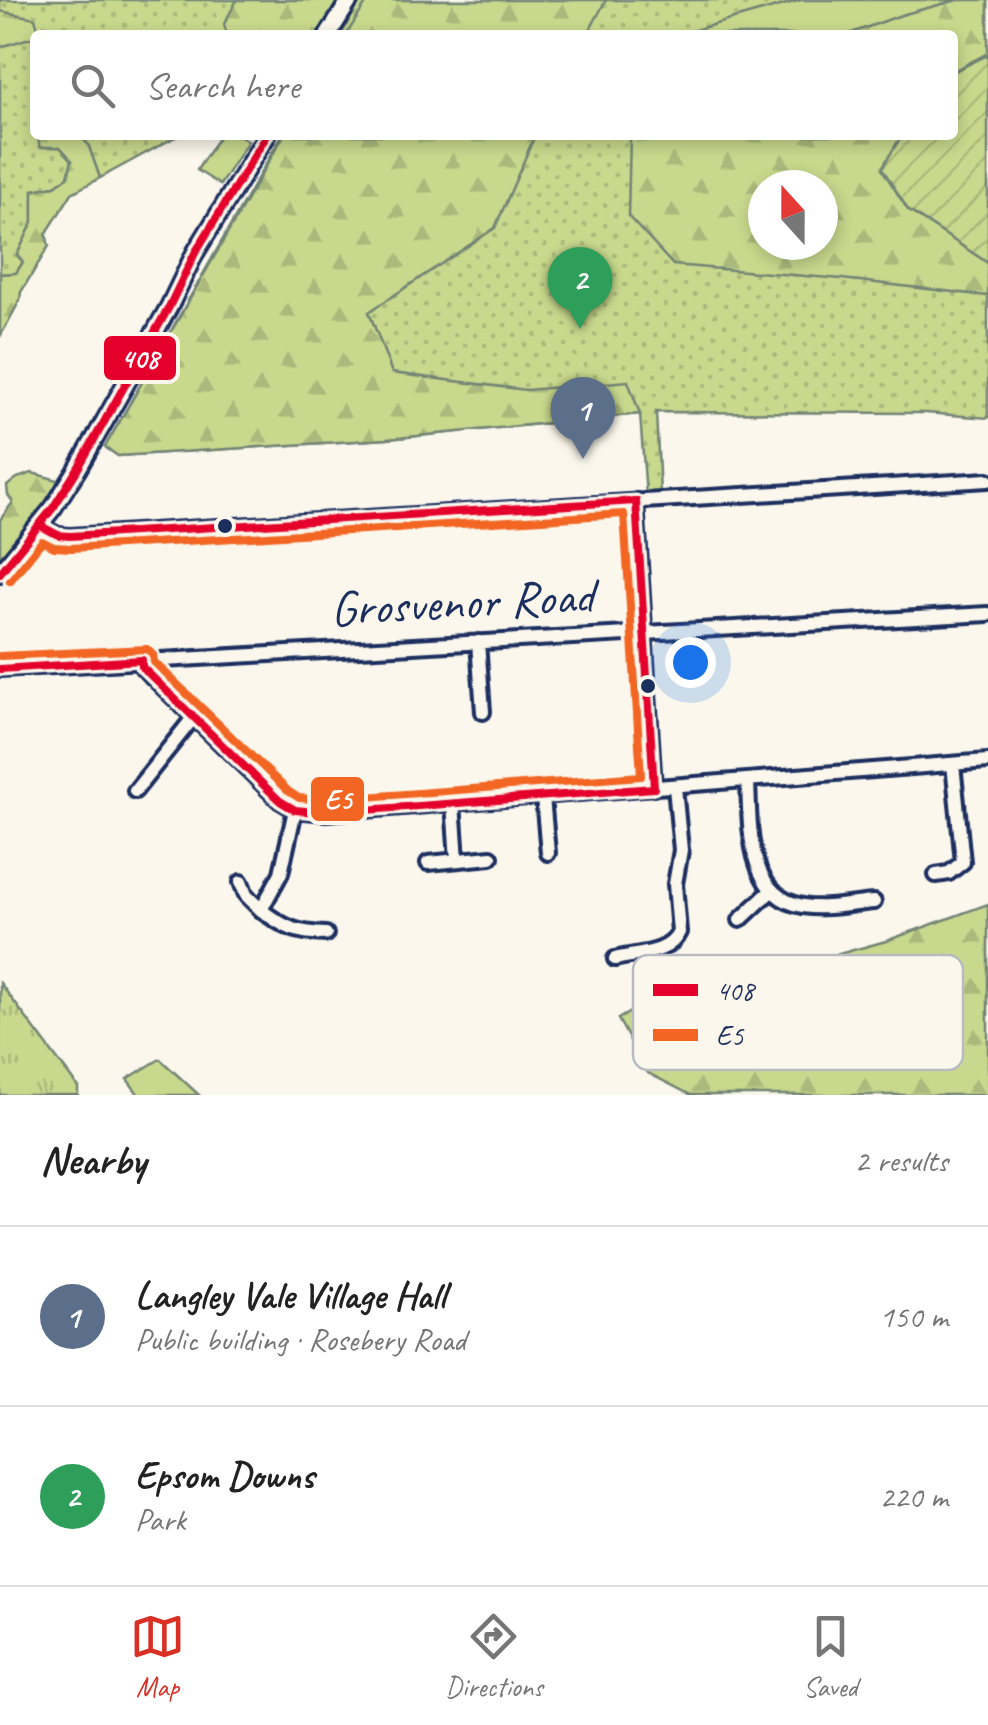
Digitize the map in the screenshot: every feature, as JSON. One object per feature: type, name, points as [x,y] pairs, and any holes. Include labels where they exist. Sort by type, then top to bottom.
[{"type":"street","points":[[331,30],[350,0]]},
{"type":"street","points":[[0,573],[40,525],[94,443],[170,307],[195,253],[264,140]]},
{"type":"street","points":[[40,525],[58,535],[70,536],[988,480]]},
{"type":"street","points":[[636,501],[654,788]]},
{"type":"street","name":"Grosvenor Road","points":[[0,668],[988,614]]},
{"type":"street","points":[[478,642],[483,712]]},
{"type":"street","points":[[142,660],[142,667],[267,790],[294,810],[326,813],[988,761]]},
{"type":"street","points":[[135,791],[194,718]]},
{"type":"street","points":[[936,875],[949,873],[963,862],[952,764]]},
{"type":"street","points":[[748,781],[756,863],[772,890],[802,906],[874,902]]},
{"type":"street","points":[[615,959],[667,947],[679,932],[676,884],[680,850],[675,787]]},
{"type":"street","points":[[543,797],[548,853]]},
{"type":"street","points":[[453,803],[457,860]]},
{"type":"street","points":[[261,910],[280,873],[294,810]]},
{"type":"street","points":[[428,863],[491,858]]},
{"type":"street","points":[[241,882],[246,895],[274,920],[300,933],[326,934]]},
{"type":"street","points":[[740,920],[772,890]]},
{"type":"green space","points":[[0,0],[296,0],[301,30],[30,30],[30,140],[39,140],[41,147],[60,147],[72,159],[68,177],[55,186],[33,190],[33,222],[17,255],[23,262],[16,273],[0,274]]},
{"type":"green space","points":[[237,0],[338,0],[320,30],[226,30],[224,24]]},
{"type":"green space","points":[[361,0],[988,0],[988,418],[926,413],[656,412],[660,493],[646,496],[640,414],[387,439],[118,456],[105,447],[279,140],[958,140],[958,30],[344,30]]},
{"type":"green space","points":[[368,0],[606,0],[590,30],[349,30]]},
{"type":"green space","points":[[801,0],[957,0],[860,30],[695,30]]},
{"type":"green space","points":[[957,0],[988,0],[988,53],[958,68],[958,30],[860,30]]},
{"type":"green space","points":[[0,11],[35,18],[39,30],[30,30],[30,38],[0,47]]},
{"type":"green space","points":[[988,55],[988,263],[908,210],[882,168],[899,140],[958,140],[958,70]]},
{"type":"green space","points":[[38,140],[84,140],[100,178],[72,193],[46,234],[49,246],[0,337],[0,274],[16,273],[23,262],[17,255],[33,222],[33,190],[55,186],[68,177],[72,160],[60,147],[40,147]]},
{"type":"green space","points":[[84,140],[170,140],[100,178]]},
{"type":"green space","points":[[217,140],[248,141],[220,185],[197,170]]},
{"type":"green space","points":[[281,140],[533,140],[495,228],[369,312],[392,373],[526,390],[628,381],[640,414],[387,439],[118,456],[105,447]]},
{"type":"green space","points":[[630,140],[899,140],[882,169],[908,210],[988,263],[988,296],[842,279],[673,265],[628,216]]},
{"type":"green space","points":[[32,473],[58,480],[40,513],[0,562],[0,520],[13,502],[7,486]]},
{"type":"green space","points":[[988,904],[988,1095],[691,1095],[646,1070],[963,1070],[963,955],[835,955]]},
{"type":"green space","points":[[0,983],[78,1087],[78,1095],[0,1095]]},
{"type":"green space","points":[[633,1011],[633,1046],[618,1019]]},
{"type":"green space","points":[[160,1059],[199,1095],[139,1095],[127,1079]]},
{"type":"transit line","name":"408","points":[[0,573],[53,508],[77,470],[195,253],[264,140]]},
{"type":"transit line","name":"408","points":[[0,669],[142,660],[142,667],[280,801],[295,810],[326,813],[654,788],[636,501],[70,536],[58,535],[39,525]]},
{"type":"transit line","name":"E5","points":[[0,656],[147,649],[154,662],[299,798],[326,800],[641,776],[624,514],[71,548],[54,547],[42,541],[10,581]]},
{"type":"place","name":"Epsom Downs","points":[[580,329]]},
{"type":"place","name":"Langley Vale Village Hall","points":[[583,459]]}]
